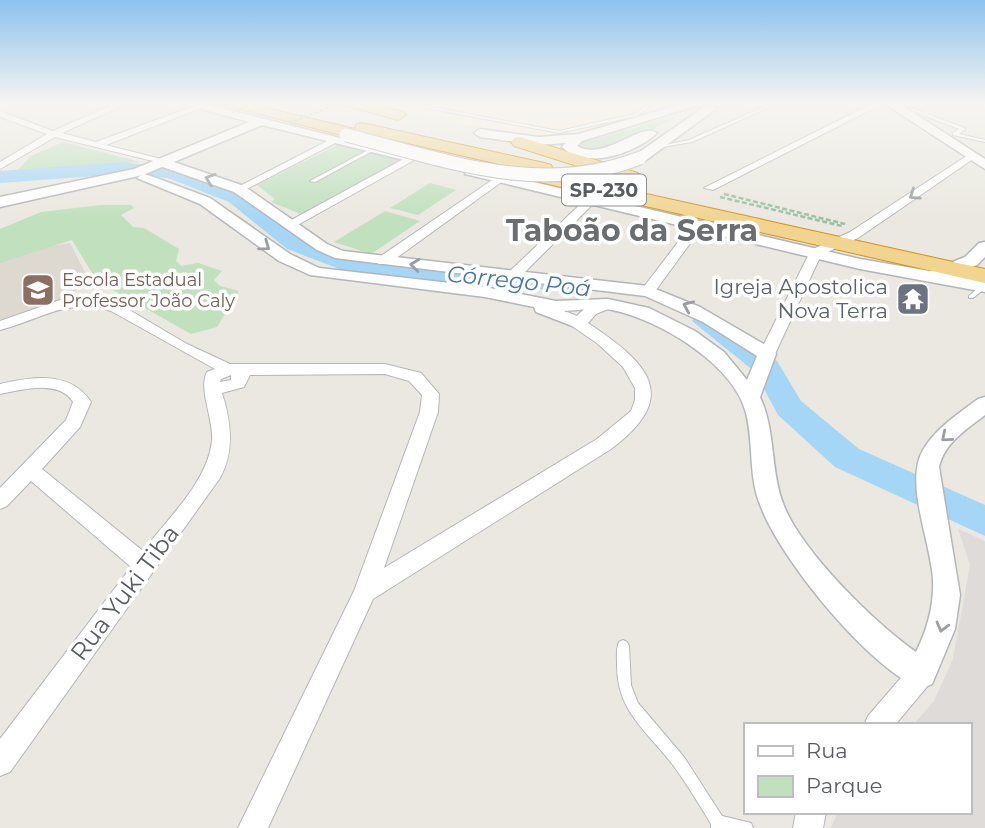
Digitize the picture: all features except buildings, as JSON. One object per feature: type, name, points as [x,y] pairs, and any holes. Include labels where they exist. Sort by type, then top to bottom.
[{"type":"highway","name":"SP-230","points":[[381,143],[838,238],[972,274]]},
{"type":"highway","name":"SP-230","points":[[386,143],[591,193]]},
{"type":"highway","points":[[524,143],[638,168],[838,238],[909,272]]},
{"type":"highway","points":[[591,193],[652,209],[838,238]]},
{"type":"main road","points":[[0,202],[149,170],[217,143]]},
{"type":"main road","points":[[355,143],[502,178],[591,193],[699,223],[838,238]]},
{"type":"main road","points":[[363,143],[489,169],[532,175],[638,168],[663,143]]},
{"type":"main road","points":[[574,143],[569,147],[590,155],[604,154],[628,143]]},
{"type":"main road","points":[[952,143],[985,165]]},
{"type":"main road","points":[[625,144],[611,161],[612,166],[638,168]]},
{"type":"main road","points":[[909,272],[972,274]]},
{"type":"street","points":[[0,166],[41,143]]},
{"type":"street","points":[[38,145],[56,143]]},
{"type":"street","points":[[88,143],[149,170],[169,185],[206,202],[272,252],[290,263],[316,272],[514,296],[556,306],[608,304],[643,312],[689,335],[717,356],[752,393],[757,413],[762,466],[772,506],[788,537],[831,592],[890,651],[921,674]]},
{"type":"street","points":[[97,145],[103,143]]},
{"type":"street","points":[[239,189],[332,143]]},
{"type":"street","points":[[706,192],[802,143]]},
{"type":"street","points":[[752,393],[765,358],[838,238],[971,157]]},
{"type":"street","points":[[290,223],[413,158]]},
{"type":"street","points":[[149,170],[239,189],[322,247],[340,255],[648,291],[693,308],[765,358]]},
{"type":"street","points":[[383,261],[502,178]]},
{"type":"street","points":[[514,275],[591,193]]},
{"type":"street","points":[[648,291],[699,223]]},
{"type":"street","points":[[514,296],[580,324]]},
{"type":"street","points":[[0,326],[66,302],[99,302],[116,308],[234,376]]},
{"type":"street","points":[[580,324],[582,317],[591,310],[608,304]]},
{"type":"street","points":[[365,592],[604,444],[636,416],[644,401],[644,386],[636,372],[556,306]]},
{"type":"street","name":"Rua Yuki Tiba","points":[[0,762],[144,564],[189,510],[214,473],[222,449],[221,413],[211,384],[182,347]]},
{"type":"street","points":[[211,384],[213,376],[312,368],[385,369],[415,377],[431,394],[429,412],[365,592],[253,828]]},
{"type":"street","name":"Rua Yuki Tiba","points":[[221,413],[234,376]]},
{"type":"street","points":[[0,389],[46,383],[72,390],[82,402],[74,423],[0,501]]},
{"type":"street","points":[[879,723],[921,674],[942,632],[948,575],[927,481],[929,460],[937,445],[985,404]]},
{"type":"street","points":[[31,470],[144,564]]},
{"type":"lane","points":[[657,147],[681,143]]},
{"type":"lane","points":[[313,181],[374,149]]},
{"type":"lane","points":[[623,646],[621,675],[626,696],[642,721],[672,751],[718,825],[746,828]]},
{"type":"path","points":[[706,192],[838,238]]},
{"type":"path","points":[[728,195],[838,238]]},
{"type":"shaded area","name":"Escola Estadual Professor João Caly","points":[[70,243],[90,282],[62,299],[0,324],[0,255]]},
{"type":"shaded area","points":[[958,529],[985,541],[985,828],[831,828],[837,814],[971,814],[971,723],[915,723],[934,701],[953,659],[970,565]]},
{"type":"green space","points":[[65,143],[140,162],[17,171],[31,156]]},
{"type":"green space","points":[[341,143],[403,160],[301,214],[271,202],[275,199],[257,185]]},
{"type":"green space","points":[[582,143],[626,143],[598,150],[574,145]]},
{"type":"green space","points":[[430,183],[456,190],[418,215],[390,208]]},
{"type":"green space","points":[[101,205],[131,205],[134,208],[121,215],[133,227],[144,228],[179,249],[176,261],[181,266],[198,263],[222,271],[214,280],[220,286],[239,291],[217,327],[191,334],[97,281],[72,240],[0,263],[0,229],[41,212]]},
{"type":"green space","points":[[385,211],[420,221],[371,254],[334,242]]},
{"type":"waterway","name":"Córrego Poá","points":[[0,177],[123,168],[171,173],[236,198],[295,244],[350,265],[397,272],[569,284]]},
{"type":"waterway","name":"Córrego Poá","points":[[705,321],[719,328],[767,367],[789,408],[847,458],[985,521]]},
{"type":"place","name":"Escola Estadual Professor João Caly","points":[[38,290]]},
{"type":"place","name":"Igreja Apostolica Nova Terra","points":[[913,299]]},
{"type":"district","name":"Taboão da Serra","points":[[632,231]]}]
